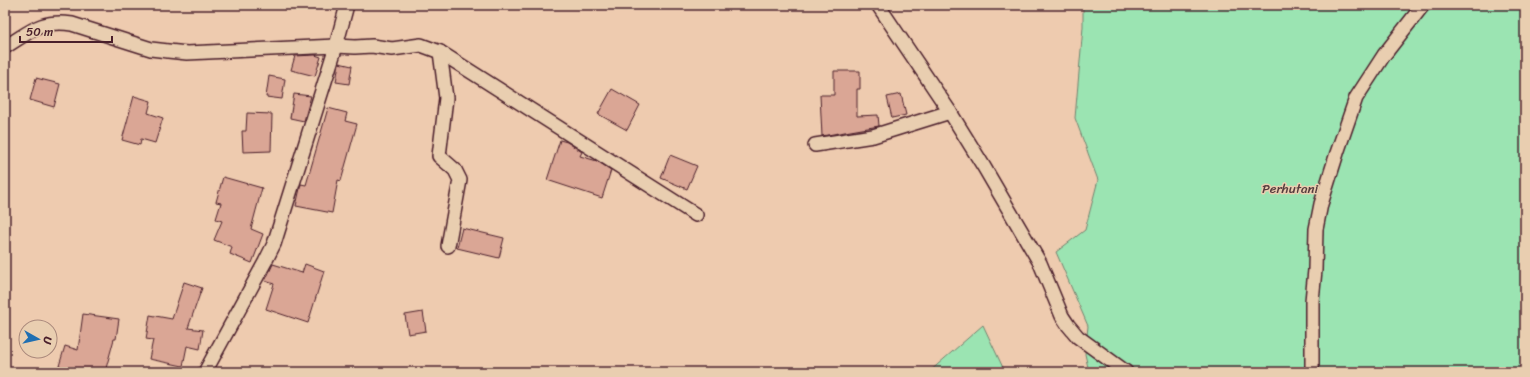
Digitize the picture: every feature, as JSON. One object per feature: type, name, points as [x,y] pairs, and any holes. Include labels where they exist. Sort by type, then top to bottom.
[{"type":"street","points":[[205,372],[266,262],[274,244],[336,46],[347,5]]},
{"type":"street","points":[[878,5],[950,112],[984,167],[1040,263],[1062,316],[1068,325],[1078,337],[1126,372]]},
{"type":"street","points":[[1312,372],[1312,301],[1315,270],[1316,229],[1321,204],[1356,98],[1384,55],[1423,5]]},
{"type":"street","points":[[5,47],[39,26],[48,23],[61,22],[72,24],[151,49],[187,53],[336,46],[372,46],[392,49],[421,45],[440,52],[696,215]]},
{"type":"street","points":[[440,52],[446,98],[439,156],[455,170],[460,180],[448,246]]},
{"type":"street","points":[[815,145],[873,136],[950,112]]},
{"type":"green space","name":"Perhutani","points":[[1083,5],[1525,5],[1525,372],[1089,372],[1085,354],[1088,326],[1056,252],[1085,230],[1098,180],[1075,118],[1083,27]]},
{"type":"green space","points":[[983,325],[1005,372],[929,372]]},
{"type":"building","points":[[315,55],[321,57],[315,76],[291,70],[295,56]]},
{"type":"building","points":[[339,63],[352,66],[349,84],[336,82]]},
{"type":"building","points":[[834,71],[860,71],[860,89],[857,89],[857,116],[878,115],[879,126],[822,136],[820,95],[834,95]]},
{"type":"building","points":[[269,76],[285,79],[282,99],[266,97]]},
{"type":"building","points":[[36,78],[60,84],[54,107],[30,100]]},
{"type":"building","points":[[612,89],[640,105],[627,130],[598,114]]},
{"type":"building","points":[[294,94],[311,96],[304,121],[290,118]]},
{"type":"building","points":[[901,94],[906,115],[892,118],[887,97]]},
{"type":"building","points":[[134,96],[151,101],[148,113],[163,118],[155,143],[141,139],[140,145],[122,140]]},
{"type":"building","points":[[328,108],[347,113],[345,121],[357,124],[341,181],[338,180],[332,213],[296,206],[301,184],[306,185]]},
{"type":"building","points":[[247,113],[272,114],[271,151],[243,152],[242,131],[246,131]]},
{"type":"building","points":[[560,140],[567,142],[582,152],[580,156],[597,161],[611,170],[602,198],[547,180]]},
{"type":"building","points":[[670,155],[697,166],[687,189],[661,178]]},
{"type":"building","points":[[223,177],[262,188],[251,229],[263,234],[252,263],[230,254],[232,247],[214,240],[222,221],[216,219],[221,203],[216,202]]},
{"type":"building","points":[[462,228],[504,238],[499,258],[457,248]]},
{"type":"building","points":[[273,264],[302,273],[305,264],[324,271],[308,323],[266,309],[274,284],[265,281]]},
{"type":"building","points":[[184,282],[202,288],[188,328],[203,330],[200,349],[187,346],[183,366],[149,359],[153,340],[146,339],[150,315],[172,319]]},
{"type":"building","points":[[423,312],[426,331],[408,334],[405,315]]},
{"type":"building","points":[[83,314],[119,319],[116,339],[114,339],[105,372],[81,372],[59,366],[65,346],[78,350]]}]
